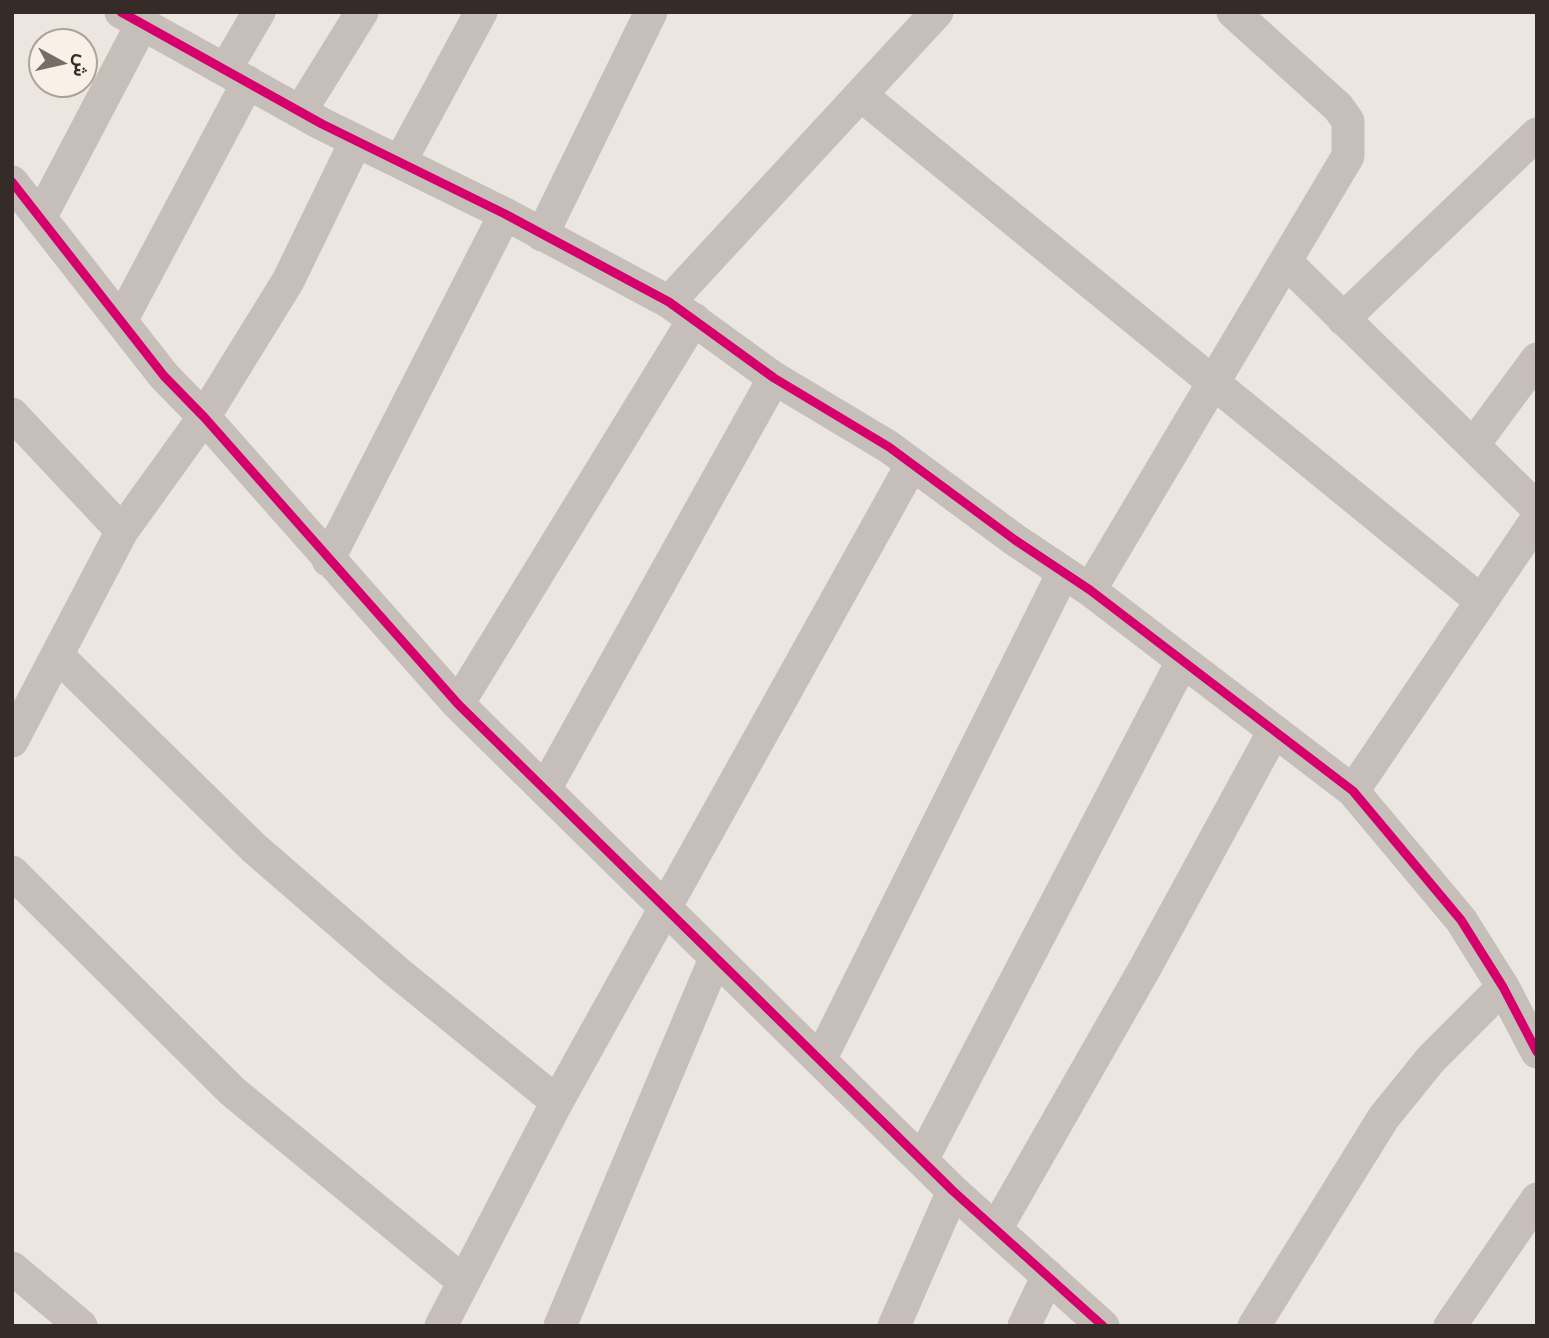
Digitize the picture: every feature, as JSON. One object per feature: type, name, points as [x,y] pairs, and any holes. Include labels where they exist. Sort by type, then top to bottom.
[{"type":"street","points":[[121,321],[237,76],[259,12]]},
{"type":"street","points":[[300,112],[362,12]]},
{"type":"street","points":[[400,162],[481,12]]},
{"type":"street","points":[[542,235],[651,12]]},
{"type":"street","points":[[458,704],[681,311],[862,96],[937,12]]},
{"type":"street","points":[[821,1058],[1077,582],[1215,383],[1348,156],[1348,121],[1338,107],[1233,12]]},
{"type":"street","points":[[40,218],[132,18],[300,112],[505,214],[681,311],[775,379],[889,447],[1077,582],[1353,791],[1461,920],[1503,987],[1537,1052]]},
{"type":"street","points":[[862,96],[1481,601]]},
{"type":"street","points":[[1343,319],[1537,134]]},
{"type":"street","points":[[12,741],[122,531],[204,416],[288,281],[356,141]]},
{"type":"street","points":[[12,183],[164,376],[204,416],[328,560],[458,704],[715,959],[821,1058],[953,1191],[1103,1326]]},
{"type":"street","points":[[328,560],[505,214]]},
{"type":"street","points":[[1286,263],[1537,508]]},
{"type":"street","points":[[1474,444],[1537,359]]},
{"type":"street","points":[[545,789],[775,379]]},
{"type":"street","points":[[12,414],[122,531]]},
{"type":"street","points":[[441,1326],[557,1102],[912,464]]},
{"type":"street","points":[[1353,791],[1537,519]]},
{"type":"street","points":[[57,655],[254,848],[397,972],[557,1102]]},
{"type":"street","points":[[922,1160],[1182,662]]},
{"type":"street","points":[[996,1229],[1145,968],[1274,732]]},
{"type":"street","points":[[12,872],[232,1091],[464,1282]]},
{"type":"street","points":[[560,1326],[715,959]]},
{"type":"street","points":[[1254,1326],[1384,1117],[1432,1059],[1503,987]]},
{"type":"street","points":[[894,1326],[953,1191]]},
{"type":"street","points":[[1450,1326],[1537,1199]]},
{"type":"street","points":[[12,1268],[80,1326]]},
{"type":"street","points":[[1024,1326],[1048,1276]]},
{"type":"cycle path","points":[[121,12],[322,124],[505,214],[669,302],[774,378],[889,447],[1015,540],[1090,590],[1353,791],[1461,920],[1503,987],[1537,1052]]},
{"type":"cycle path","points":[[12,182],[164,376],[204,417],[458,704],[953,1191],[1103,1326]]}]
